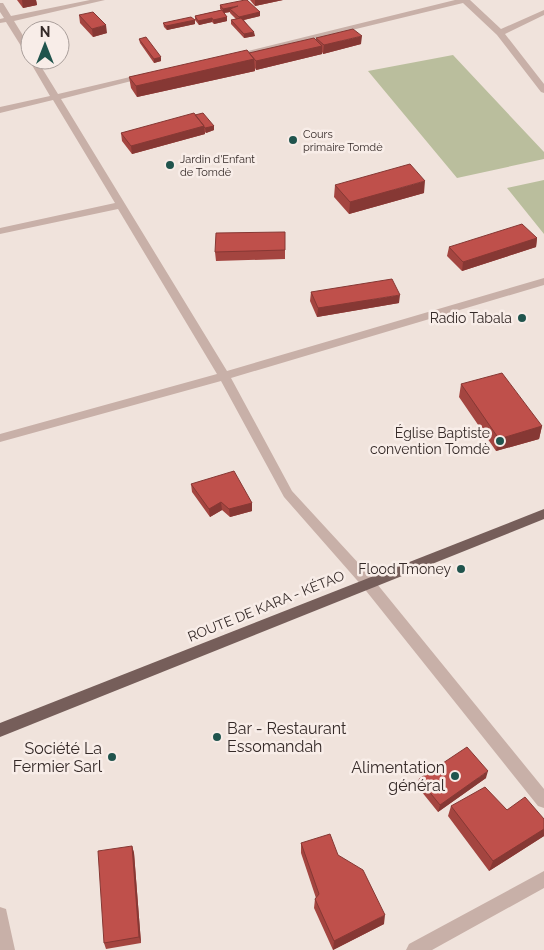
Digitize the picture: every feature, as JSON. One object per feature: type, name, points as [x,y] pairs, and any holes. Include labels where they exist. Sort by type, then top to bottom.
[{"type":"main road","name":"ROUTE DE KARA - KÉTAO","points":[[0,730],[544,514]]},
{"type":"street","points":[[4,20],[101,0]]},
{"type":"street","points":[[227,57],[465,0],[500,33],[544,90]]},
{"type":"street","points":[[0,5],[4,20],[20,41]]},
{"type":"street","points":[[500,33],[544,12]]},
{"type":"street","points":[[39,70],[224,376],[288,494],[368,583],[544,801]]},
{"type":"street","points":[[0,110],[161,73]]},
{"type":"street","points":[[0,231],[121,205]]},
{"type":"street","points":[[0,438],[224,376],[544,281]]},
{"type":"street","points":[[414,950],[544,879]]},
{"type":"street","points":[[0,915],[6,950]]},
{"type":"green space","points":[[453,55],[544,152],[544,159],[457,178],[368,71]]},
{"type":"green space","points":[[544,180],[544,234],[507,188]]},
{"type":"building","points":[[247,0],[260,12],[239,17],[230,9],[238,6],[223,9],[220,5]]},
{"type":"building","points":[[222,10],[227,17],[198,21],[195,16]]},
{"type":"building","points":[[93,12],[106,25],[92,29],[79,15]]},
{"type":"building","points":[[191,17],[195,20],[166,26],[163,23]]},
{"type":"building","points":[[241,18],[254,32],[244,34],[231,20]]},
{"type":"building","points":[[353,29],[362,36],[324,45],[316,38]]},
{"type":"building","points":[[146,37],[161,57],[154,59],[139,39]]},
{"type":"building","points":[[314,38],[322,46],[256,61],[249,53]]},
{"type":"building","points":[[247,50],[254,59],[136,86],[129,77]]},
{"type":"building","points":[[194,113],[204,126],[131,146],[121,133]]},
{"type":"building","points":[[203,113],[214,126],[204,127],[195,115]]},
{"type":"building","points":[[410,164],[425,181],[350,202],[335,185]]},
{"type":"building","points":[[522,224],[537,238],[463,262],[449,247]]},
{"type":"building","points":[[285,232],[285,250],[215,252],[216,233]]},
{"type":"building","points":[[392,279],[400,295],[318,308],[311,292]]},
{"type":"building","points":[[502,373],[542,426],[499,439],[461,384]]},
{"type":"building","points":[[234,471],[252,503],[229,509],[221,502],[209,509],[191,484]]},
{"type":"building","points":[[467,747],[488,771],[440,805],[419,779]]},
{"type":"building","points":[[485,787],[507,810],[525,797],[544,819],[544,829],[493,861],[451,806]]},
{"type":"building","points":[[330,834],[338,855],[363,870],[385,915],[334,941],[315,899],[319,894],[301,843]]},
{"type":"building","points":[[132,846],[139,937],[104,943],[98,851]]},
{"type":"place","name":"Cours primaire Tomdè","points":[[293,140]]},
{"type":"place","name":"Jardin d'Enfant de Tomdè","points":[[170,165]]},
{"type":"place","name":"Radio Tabala","points":[[522,318]]},
{"type":"place","name":"Église Baptiste convention Tomdè","points":[[500,441]]},
{"type":"place","name":"Flood Tmoney","points":[[461,569]]},
{"type":"place","name":"Bar - Restaurant Essomandah","points":[[217,737]]},
{"type":"place","name":"Société La Fermier Sarl","points":[[112,757]]},
{"type":"place","name":"Alimentation général","points":[[455,776]]}]
